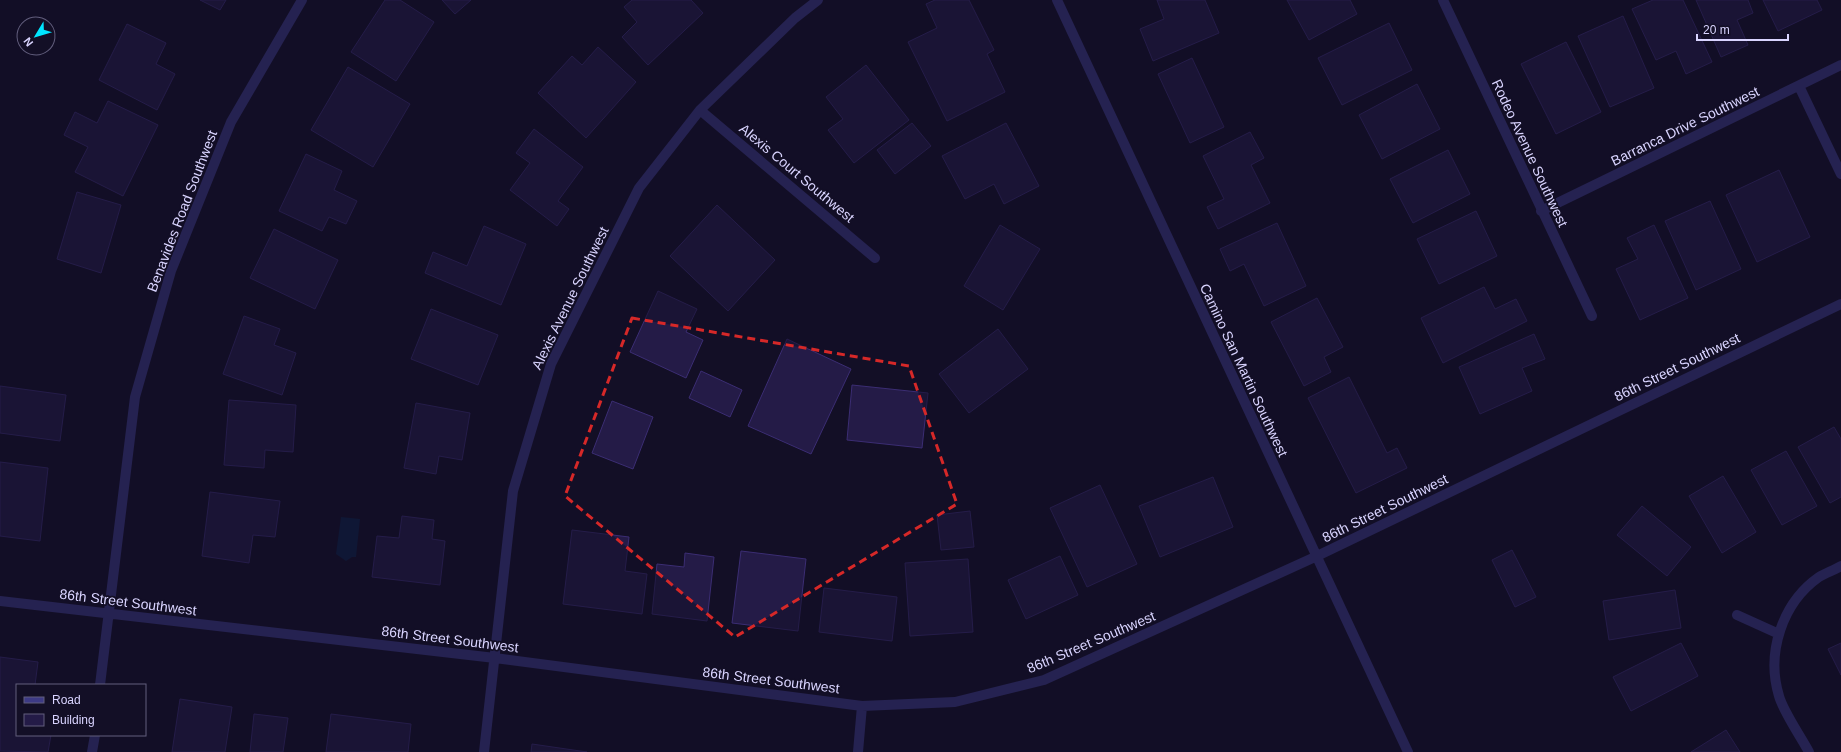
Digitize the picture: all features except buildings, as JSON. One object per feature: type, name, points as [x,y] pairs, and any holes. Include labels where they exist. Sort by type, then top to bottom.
[{"type":"street","name":"Benavides Road Southwest","points":[[100,684],[135,397],[171,271],[231,122],[302,0]]},
{"type":"street","name":"Alexis Avenue Southwest","points":[[484,752],[513,491],[551,364],[639,188],[700,110],[795,18],[818,0]]},
{"type":"street","name":"Camino San Martin Southwest","points":[[1057,0],[1315,557],[1408,752]]},
{"type":"street","name":"Rodeo Avenue Southwest","points":[[1443,0],[1541,211],[1592,316]]},
{"type":"street","name":"Barranca Drive Southwest","points":[[1541,211],[1841,65]]},
{"type":"street","points":[[1799,86],[1841,174]]},
{"type":"street","name":"Alexis Court Southwest","points":[[700,110],[875,258]]},
{"type":"street","name":"86th Street Southwest","points":[[0,602],[495,658],[862,706],[955,702],[1044,680],[1315,557],[1841,304]]},
{"type":"street","points":[[1809,752],[1779,698],[1774,677],[1774,656],[1779,634],[1790,608],[1804,590],[1820,577],[1841,566]]},
{"type":"street","points":[[1737,614],[1779,634]]},
{"type":"street","points":[[858,752],[862,706]]},
{"type":"street","points":[[92,752],[94,736]]},
{"type":"highlighted area","points":[[632,318],[909,366],[957,504],[735,637],[565,496]]},
{"type":"water","points":[[341,517],[360,519],[356,557],[352,557],[346,561],[336,554]]}]
